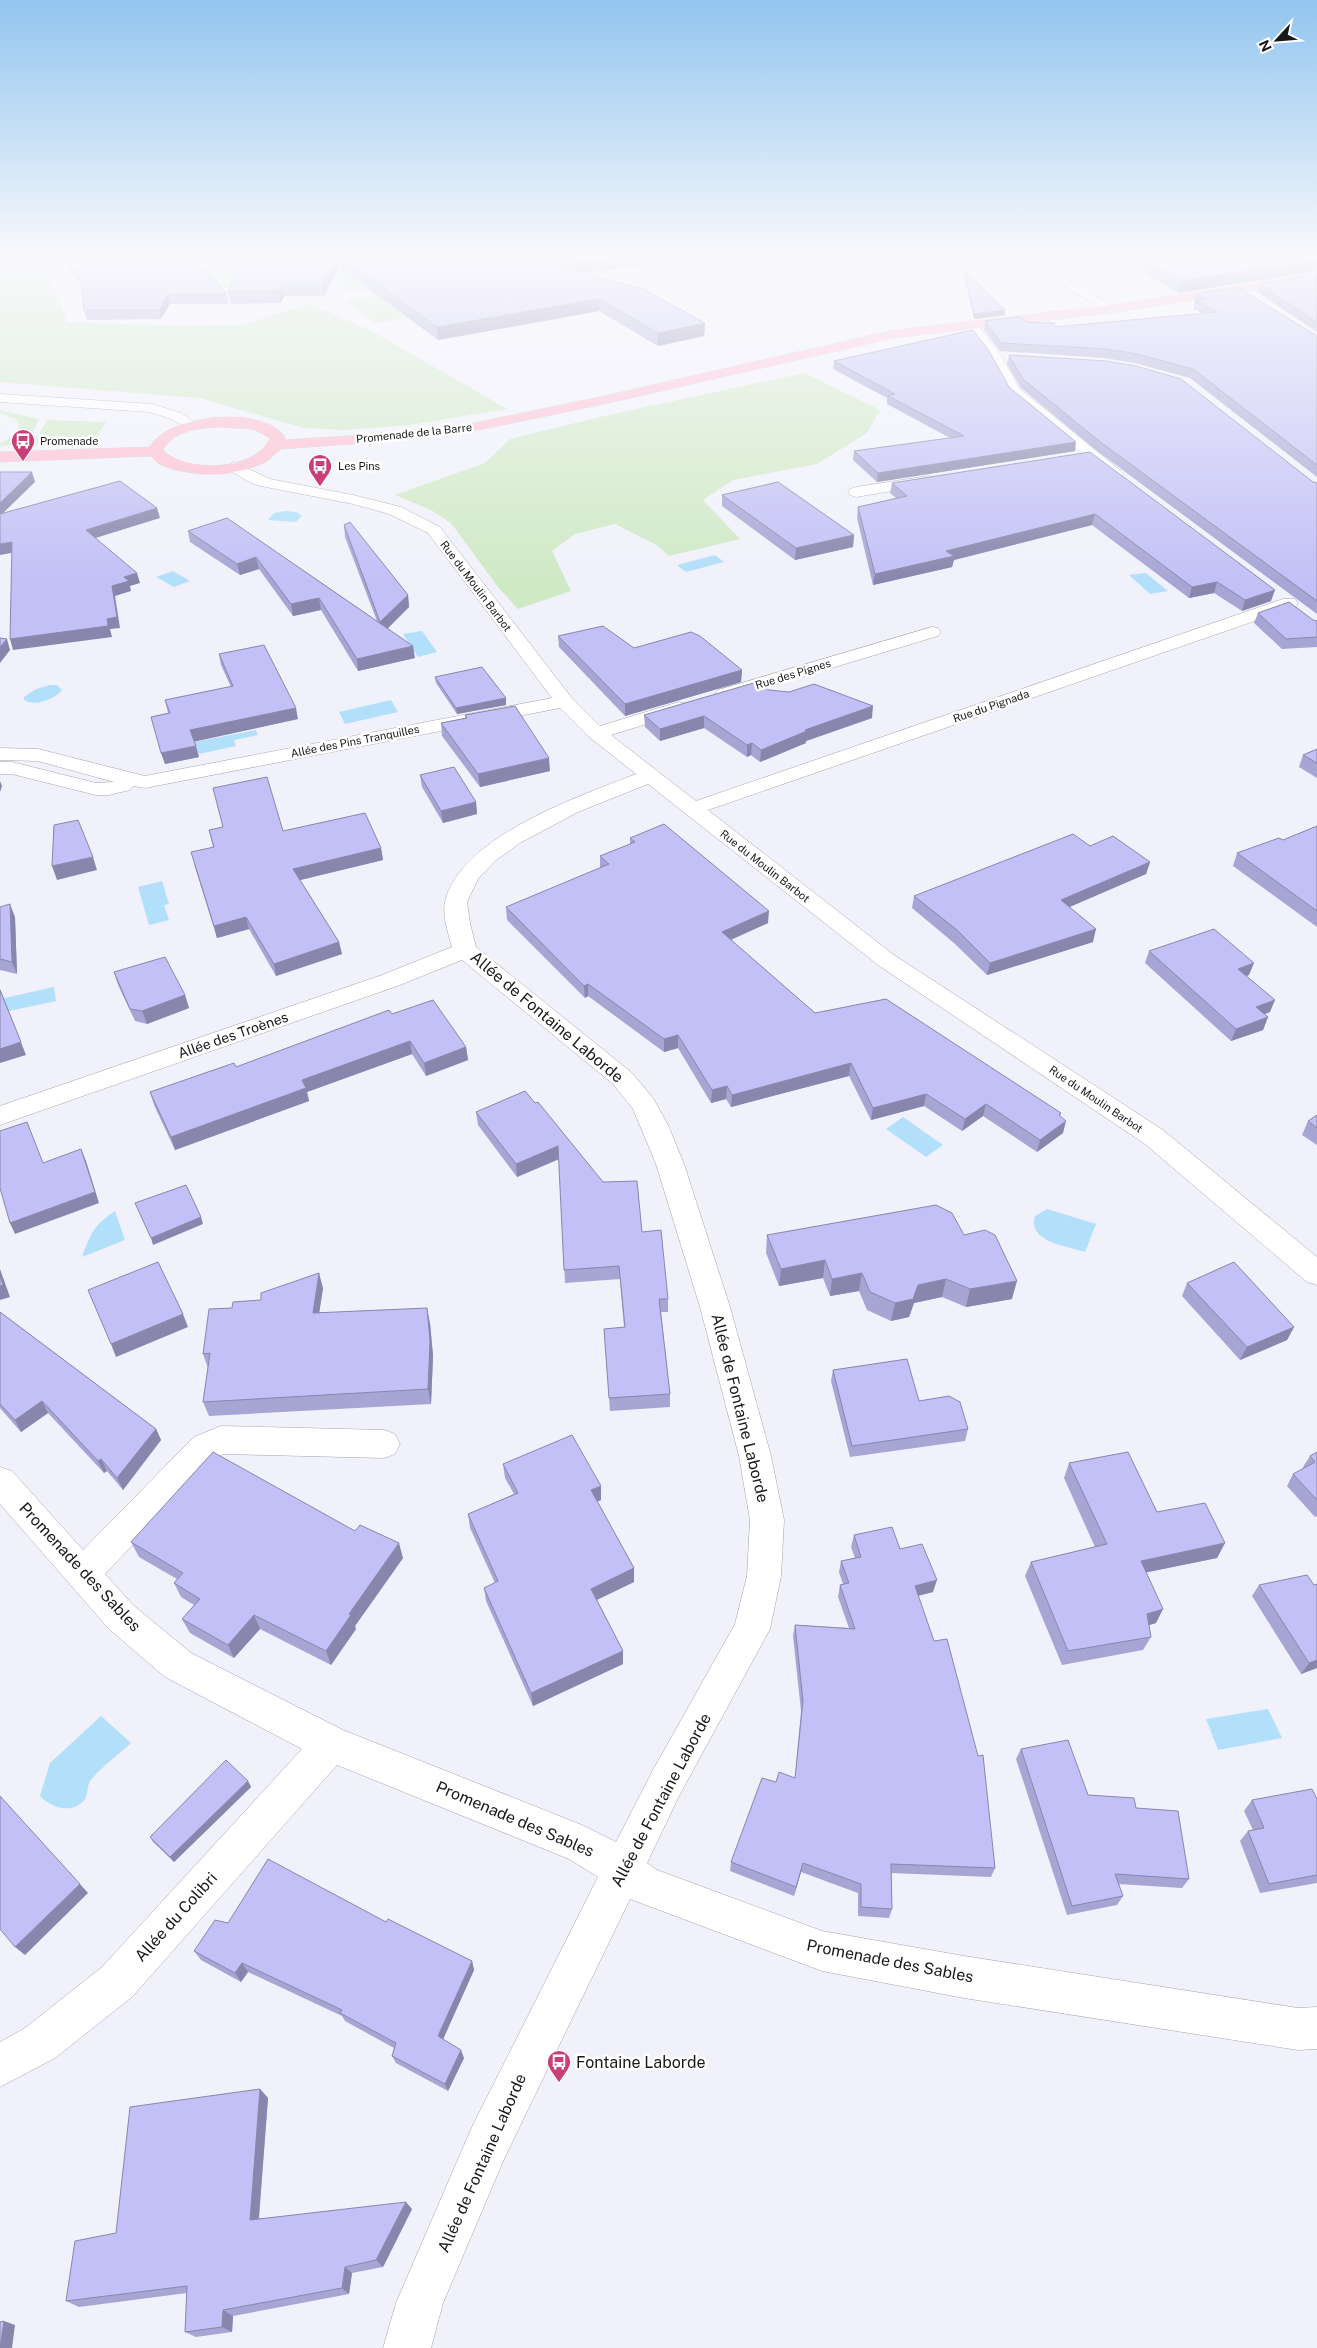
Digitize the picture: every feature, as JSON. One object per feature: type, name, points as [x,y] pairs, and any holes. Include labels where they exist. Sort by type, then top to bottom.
[{"type":"main road","name":"Promenade de la Barre","points":[[278,444],[379,438],[500,422],[762,364]]},
{"type":"main road","points":[[229,422],[261,426],[272,431],[278,437],[278,444],[273,451],[263,458],[234,467],[215,470],[180,468],[166,464],[158,458],[155,451],[157,444],[165,437],[193,426],[229,422]]},
{"type":"main road","points":[[0,457],[155,451]]},
{"type":"street","points":[[999,364],[1014,391],[1091,455],[1131,485]]},
{"type":"street","points":[[0,398],[152,408],[176,416],[193,426]]},
{"type":"street","points":[[1072,458],[1091,455]]},
{"type":"street","name":"Rue du Moulin Barbot","points":[[234,467],[256,480],[370,503],[396,511],[419,520],[434,530],[564,701],[596,733],[886,960],[1154,1137],[1315,1270]]},
{"type":"street","points":[[856,492],[944,478]]},
{"type":"street","name":"Rue du Pignada","points":[[692,808],[1295,608],[1273,591]]},
{"type":"street","name":"Rue des Pignes","points":[[596,733],[932,632]]},
{"type":"street","name":"Allée des Pins Tranquilles","points":[[0,768],[12,768],[96,789],[109,789],[564,701]]},
{"type":"street","name":"Allée des Pins Tranquilles","points":[[0,754],[17,752],[55,756],[129,780],[145,782]]},
{"type":"street","name":"Allée de Fontaine Laborde","points":[[407,2348],[420,2303],[488,2142],[666,1784],[752,1629],[764,1576],[767,1520],[755,1456],[715,1307],[670,1164],[655,1125],[644,1104],[622,1078],[465,950],[458,924],[456,898],[472,868],[506,841],[595,797],[651,776]]},
{"type":"street","name":"Allée des Troènes","points":[[0,1116],[391,980],[465,950]]},
{"type":"street","points":[[84,1574],[188,1463],[205,1447],[221,1440],[384,1444]]},
{"type":"street","name":"Promenade des Sables","points":[[0,1480],[121,1617],[178,1665],[331,1744],[582,1845],[598,1853],[622,1872],[645,1886],[822,1951],[1137,2005],[1298,2029],[1317,2028]]},
{"type":"street","name":"Allée du Colibri","points":[[0,2066],[40,2044],[117,1982],[331,1744]]},
{"type":"green space","points":[[0,364],[428,364],[507,409],[410,425],[345,430],[304,428],[199,398],[0,382]]},
{"type":"green space","points":[[804,373],[880,410],[867,433],[817,464],[733,480],[703,500],[740,539],[669,556],[655,544],[615,524],[575,534],[552,551],[571,591],[518,609],[498,587],[451,523],[431,510],[395,495],[485,463],[510,439],[604,416]]},
{"type":"green space","points":[[0,410],[39,419],[27,444],[0,446],[0,444],[16,434],[19,426],[16,419],[0,413]]},
{"type":"green space","points":[[47,420],[106,422],[95,440],[33,444]]},
{"type":"water","points":[[296,512],[302,516],[296,522],[268,520],[274,513]]},
{"type":"water","points":[[715,555],[724,562],[686,572],[677,565]]},
{"type":"water","points":[[173,571],[190,581],[174,587],[156,577]]},
{"type":"water","points":[[1146,573],[1168,591],[1150,594],[1129,575]]},
{"type":"water","points":[[422,631],[437,652],[418,657],[403,634]]},
{"type":"water","points":[[57,685],[62,690],[44,701],[34,703],[24,700],[24,697],[36,689]]},
{"type":"water","points":[[391,700],[398,712],[345,724],[339,712]]},
{"type":"water","points":[[256,730],[258,735],[234,740],[236,746],[199,754],[194,742]]},
{"type":"water","points":[[162,881],[169,904],[164,905],[169,920],[149,925],[138,887]]},
{"type":"water","points":[[54,987],[56,1001],[0,1013],[0,999]]},
{"type":"water","points":[[903,1117],[943,1145],[926,1157],[886,1129]]},
{"type":"water","points":[[1047,1209],[1096,1224],[1085,1252],[1050,1242],[1037,1232],[1034,1225],[1035,1216]]},
{"type":"water","points":[[115,1211],[125,1240],[82,1257],[97,1226]]},
{"type":"water","points":[[1268,1709],[1282,1738],[1218,1750],[1206,1719]]},
{"type":"water","points":[[101,1716],[131,1743],[94,1776],[88,1785],[85,1799],[80,1804],[74,1807],[62,1808],[50,1804],[40,1796],[50,1763]]},
{"type":"building","points":[[839,364],[996,364],[1009,387],[1076,442],[878,473],[854,451],[964,436],[888,396],[895,394]]},
{"type":"building","points":[[1014,364],[1121,364],[1181,379],[1313,482],[1317,483],[1317,601],[1099,441],[1023,379]]},
{"type":"building","points":[[1173,364],[1317,364],[1317,465],[1193,369]]},
{"type":"building","points":[[1090,452],[1275,590],[1245,600],[1217,582],[1192,587],[1095,514],[946,551],[954,556],[875,574],[858,507],[907,496],[892,483]]},
{"type":"building","points":[[0,472],[32,472],[0,503]]},
{"type":"building","points":[[120,481],[157,508],[86,530],[137,573],[124,577],[129,581],[112,586],[117,617],[107,619],[108,626],[10,639],[12,542],[0,544],[0,514]]},
{"type":"building","points":[[778,482],[854,535],[796,548],[722,495]]},
{"type":"building","points":[[227,518],[413,646],[357,659],[319,598],[291,604],[256,557],[237,564],[188,531]]},
{"type":"building","points":[[350,522],[408,595],[380,622],[344,525]]},
{"type":"building","points":[[1289,602],[1317,621],[1317,637],[1286,639],[1258,613]]},
{"type":"building","points":[[603,626],[634,648],[691,632],[700,636],[742,670],[625,704],[558,636]]},
{"type":"building","points":[[0,638],[7,639],[0,647]]},
{"type":"building","points":[[264,645],[296,708],[190,730],[196,746],[161,753],[151,717],[170,713],[165,700],[233,686],[219,654]]},
{"type":"building","points":[[482,667],[506,698],[456,708],[435,677]]},
{"type":"building","points":[[757,682],[769,690],[789,692],[814,684],[873,706],[805,730],[807,731],[761,750],[752,743],[747,745],[704,716],[660,729],[644,715]]},
{"type":"building","points":[[515,706],[549,758],[478,774],[441,723],[467,718],[465,715]]},
{"type":"building","points":[[1317,749],[1317,763],[1303,755]]},
{"type":"building","points":[[454,767],[476,802],[441,811],[420,775]]},
{"type":"building","points":[[267,777],[283,831],[365,813],[381,848],[293,869],[339,942],[274,964],[246,917],[214,926],[191,852],[214,847],[209,830],[223,827],[213,788]]},
{"type":"building","points":[[78,820],[93,857],[52,866],[54,825]]},
{"type":"building","points":[[664,824],[769,911],[722,932],[815,1013],[886,999],[1061,1113],[1059,1115],[1066,1121],[1040,1140],[986,1104],[965,1119],[926,1094],[873,1108],[851,1063],[732,1095],[727,1086],[712,1090],[678,1035],[664,1039],[588,984],[584,986],[506,907],[609,864],[600,856],[635,842],[630,838]]},
{"type":"building","points":[[1317,826],[1317,911],[1237,853],[1279,838],[1283,840]]},
{"type":"building","points":[[1073,834],[1090,846],[1113,836],[1150,862],[1061,900],[1096,929],[990,963],[957,930],[914,896]]},
{"type":"building","points":[[10,904],[12,962],[0,959],[0,907]]},
{"type":"building","points":[[1214,929],[1254,963],[1238,969],[1275,1000],[1256,1007],[1268,1017],[1236,1029],[1149,951]]},
{"type":"building","points":[[165,957],[185,995],[142,1011],[130,1009],[114,972]]},
{"type":"building","points":[[0,990],[21,1042],[0,1049]]},
{"type":"building","points":[[433,1000],[466,1047],[424,1063],[410,1041],[302,1080],[306,1088],[171,1137],[150,1092],[234,1063],[236,1067],[389,1010],[392,1014]]},
{"type":"building","points":[[525,1091],[535,1103],[538,1102],[603,1182],[637,1181],[642,1232],[661,1230],[668,1299],[659,1299],[670,1394],[609,1398],[604,1329],[625,1327],[619,1266],[564,1270],[558,1146],[516,1164],[476,1112]]},
{"type":"building","points":[[1317,1115],[1317,1128],[1308,1121]]},
{"type":"building","points":[[27,1122],[43,1163],[81,1149],[95,1192],[10,1223],[0,1188],[0,1131]]},
{"type":"building","points":[[186,1185],[201,1217],[151,1238],[135,1203]]},
{"type":"building","points":[[936,1205],[952,1213],[964,1235],[985,1230],[995,1235],[1017,1281],[970,1289],[946,1279],[918,1285],[913,1299],[895,1303],[870,1292],[862,1273],[832,1279],[825,1260],[781,1269],[767,1235]]},
{"type":"building","points":[[158,1262],[183,1314],[111,1344],[88,1290]]},
{"type":"building","points":[[1234,1262],[1294,1327],[1247,1347],[1187,1283]]},
{"type":"building","points":[[319,1273],[313,1313],[427,1308],[430,1341],[428,1389],[203,1402],[210,1353],[203,1354],[209,1309],[232,1308],[233,1302],[261,1300],[261,1293]]},
{"type":"building","points":[[0,1275],[3,1285],[0,1286]]},
{"type":"building","points":[[0,1312],[156,1429],[117,1478],[101,1459],[98,1461],[42,1401],[15,1420],[0,1404]]},
{"type":"building","points":[[907,1359],[919,1401],[949,1396],[960,1402],[968,1429],[852,1446],[833,1370]]},
{"type":"building","points":[[572,1435],[601,1486],[591,1490],[634,1568],[591,1589],[623,1651],[531,1693],[484,1588],[498,1581],[468,1514],[518,1493],[503,1464]]},
{"type":"building","points":[[213,1452],[355,1531],[360,1525],[399,1543],[349,1614],[351,1615],[326,1651],[254,1615],[228,1645],[182,1619],[200,1599],[174,1583],[183,1573],[131,1542]]},
{"type":"building","points":[[1128,1452],[1157,1512],[1205,1503],[1225,1543],[1141,1561],[1163,1609],[1147,1614],[1151,1637],[1068,1651],[1031,1562],[1107,1544],[1069,1463]]},
{"type":"building","points":[[1317,1452],[1317,1500],[1293,1474],[1315,1462],[1310,1456]]},
{"type":"building","points":[[892,1527],[900,1549],[922,1544],[937,1580],[915,1586],[934,1641],[947,1639],[978,1756],[983,1755],[995,1868],[891,1864],[892,1909],[861,1907],[861,1884],[803,1863],[796,1887],[731,1862],[762,1778],[776,1782],[779,1772],[795,1778],[803,1701],[795,1625],[855,1629],[840,1585],[849,1583],[841,1561],[861,1557],[854,1535]]},
{"type":"building","points":[[1307,1575],[1314,1585],[1317,1584],[1317,1660],[1309,1663],[1259,1585]]},
{"type":"building","points":[[1068,1740],[1088,1795],[1134,1798],[1136,1808],[1178,1811],[1189,1879],[1115,1874],[1123,1896],[1072,1906],[1021,1749]]},
{"type":"building","points":[[226,1760],[248,1781],[170,1857],[150,1837]]},
{"type":"building","points":[[1312,1789],[1317,1799],[1317,1875],[1269,1884],[1248,1831],[1264,1828],[1252,1800]]},
{"type":"building","points":[[0,1796],[80,1884],[15,1947],[0,1929]]},
{"type":"building","points":[[268,1859],[386,1922],[388,1919],[472,1961],[438,2036],[461,2050],[445,2084],[392,2056],[396,2043],[340,2013],[342,2010],[242,1963],[235,1973],[194,1951],[215,1920],[228,1923]]},
{"type":"building","points":[[260,2089],[250,2220],[406,2202],[376,2260],[345,2267],[342,2288],[223,2310],[222,2327],[185,2332],[187,2286],[66,2301],[75,2241],[116,2233],[130,2107]]},
{"type":"building","points":[[4,2321],[0,2348],[0,2322]]},
{"type":"place","name":"Promenade","points":[[23,462]]},
{"type":"place","name":"Les Pins","points":[[320,487]]},
{"type":"place","name":"Fontaine Laborde","points":[[559,2083]]}]
